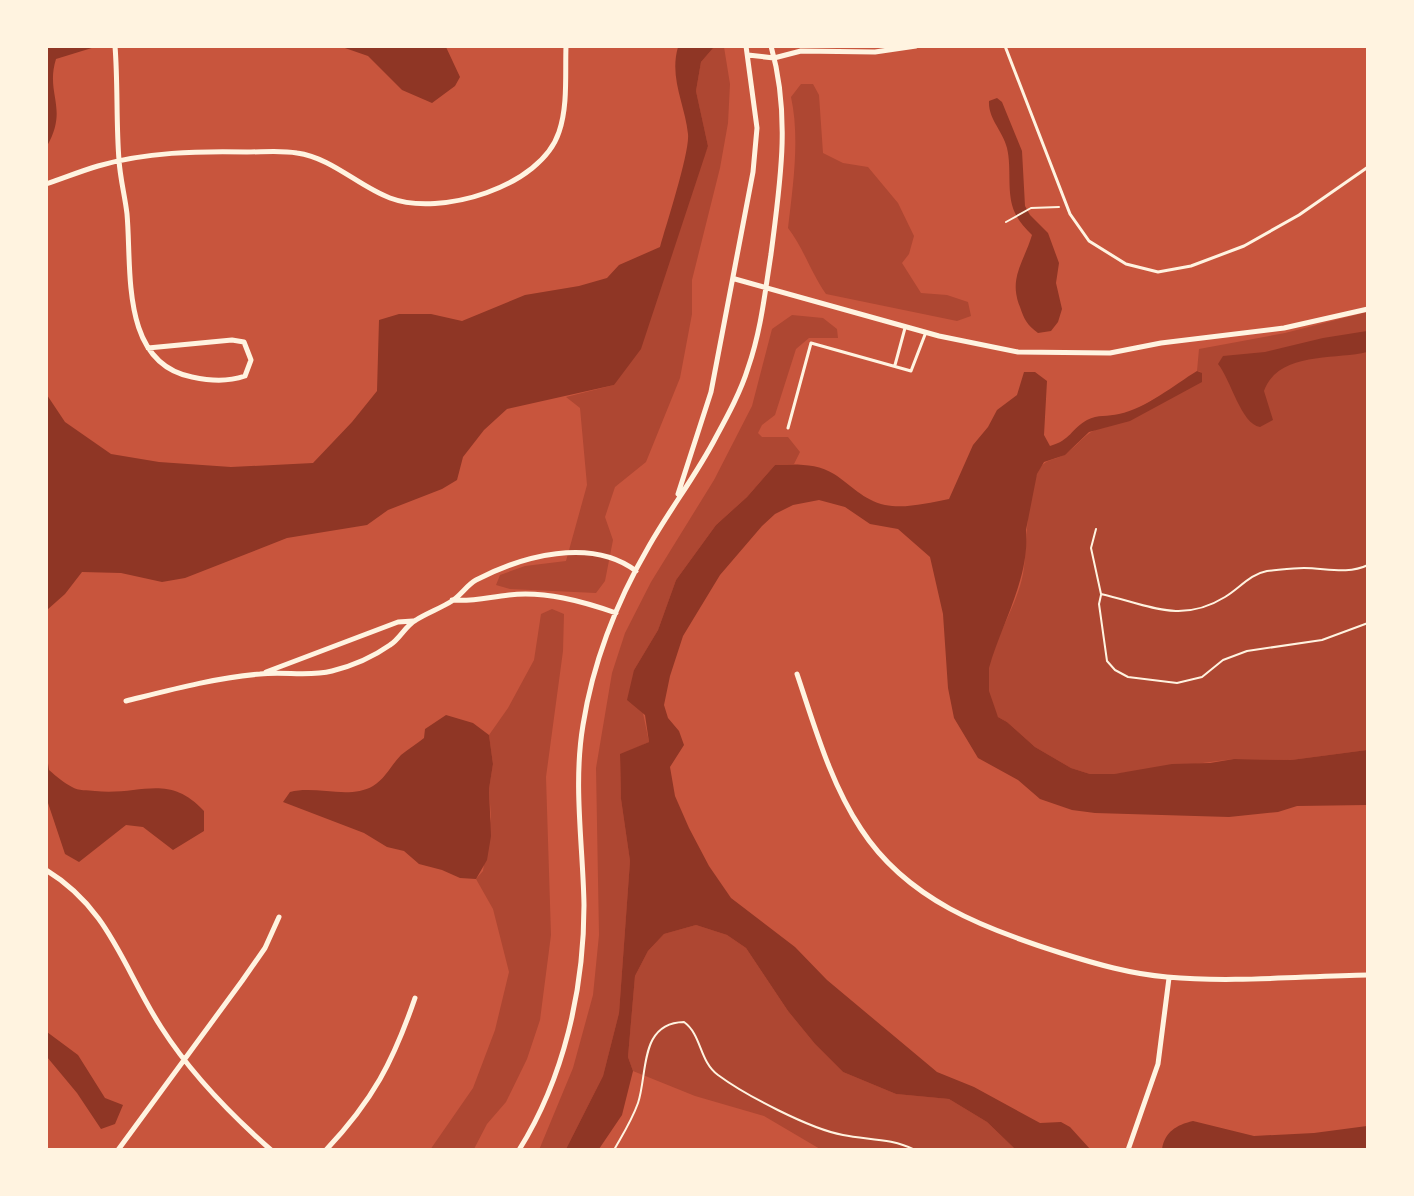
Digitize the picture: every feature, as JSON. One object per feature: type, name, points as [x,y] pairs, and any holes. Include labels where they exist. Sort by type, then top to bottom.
[{"type":"street","points":[[115,46],[119,161],[127,214],[132,297],[138,329],[148,348],[166,368],[185,375],[231,381],[245,376],[249,369],[249,351],[244,342],[232,340],[148,348]]},
{"type":"street","points":[[46,184],[119,161],[171,154],[296,153],[325,162],[391,199],[423,205],[462,200],[509,182],[528,170],[552,148],[563,118],[566,46]]},
{"type":"street","points":[[675,502],[711,392],[735,279],[753,172],[757,128],[746,46]]},
{"type":"street","points":[[519,1149],[552,1081],[576,1000],[583,942],[578,805],[582,727],[598,658],[636,571],[675,502],[716,438],[748,369],[766,288],[782,171],[783,111],[771,46]]},
{"type":"street","points":[[748,56],[774,58],[801,51],[875,52],[916,46]]},
{"type":"street","points":[[735,279],[926,332],[1018,352],[1110,353],[1161,343],[1284,328],[1368,309]]},
{"type":"street","points":[[126,701],[208,681],[261,673],[311,675],[356,663],[391,645],[413,621],[452,600],[473,582],[504,567],[557,555],[605,555],[622,561],[636,571]]},
{"type":"street","points":[[452,600],[467,602],[527,594],[578,600],[616,613]]},
{"type":"street","points":[[261,673],[398,621],[413,621]]},
{"type":"street","points":[[797,675],[831,774],[845,804],[882,856],[908,880],[952,912],[1001,934],[1121,970],[1169,978],[1368,975]]},
{"type":"street","points":[[46,870],[74,890],[104,923],[160,1025],[184,1061],[215,1097],[271,1149]]},
{"type":"street","points":[[118,1149],[265,948],[279,917]]},
{"type":"street","points":[[1128,1149],[1158,1064],[1169,978]]},
{"type":"street","points":[[326,1149],[350,1124],[382,1080],[399,1045],[415,998]]},
{"type":"lane","points":[[1005,46],[1070,214],[1089,241],[1126,264],[1158,272],[1191,266],[1244,246],[1299,215],[1368,167]]},
{"type":"lane","points":[[895,365],[906,326]]},
{"type":"lane","points":[[789,428],[811,343],[911,370],[926,332]]},
{"type":"path","points":[[1006,222],[1031,208],[1059,207]]},
{"type":"path","points":[[1096,529],[1091,548],[1101,594],[1099,604],[1107,661],[1115,670],[1128,676],[1177,683],[1202,677],[1223,660],[1247,651],[1322,640],[1368,623]]},
{"type":"path","points":[[1101,594],[1150,609],[1187,611],[1222,599],[1260,573],[1305,568],[1346,571],[1368,565]]},
{"type":"path","points":[[614,1149],[629,1125],[639,1101],[650,1042],[666,1025],[684,1022],[697,1036],[710,1068],[756,1098],[841,1135],[902,1143],[915,1149]]},
{"type":"shaded area","points":[[47,46],[95,47],[56,59],[53,82],[56,121],[47,146]]},
{"type":"shaded area","points":[[342,47],[446,47],[460,77],[455,86],[432,103],[402,90],[368,56]]},
{"type":"shaded area","points":[[678,47],[714,47],[701,62],[696,91],[708,146],[641,349],[614,385],[507,409],[484,430],[463,457],[457,480],[442,489],[388,510],[367,525],[287,538],[185,578],[162,582],[121,573],[82,572],[65,594],[47,610],[47,395],[65,422],[111,454],[159,462],[231,467],[313,463],[352,422],[377,391],[379,320],[399,314],[431,314],[462,321],[525,295],[579,286],[607,278],[619,265],[660,247],[688,143],[676,80]]},
{"type":"shaded area","points":[[714,47],[724,47],[730,84],[728,123],[720,168],[692,280],[692,314],[680,378],[646,462],[615,487],[605,517],[613,540],[605,581],[596,593],[510,589],[496,585],[500,575],[525,566],[566,561],[587,485],[580,408],[566,397],[614,385],[708,146],[696,91],[701,62]]},
{"type":"shaded area","points":[[801,84],[813,84],[819,95],[823,153],[843,163],[868,167],[898,203],[914,236],[909,254],[902,263],[921,293],[947,295],[968,302],[971,316],[957,321],[826,294],[788,228],[794,179],[795,145],[791,97]]},
{"type":"shaded area","points":[[997,98],[1002,102],[1022,151],[1025,206],[1030,215],[1048,233],[1059,263],[1056,283],[1062,309],[1058,322],[1051,331],[1038,333],[1026,322],[1017,297],[1018,270],[1032,235],[1018,219],[1012,206],[1007,148],[989,107],[989,101]]},
{"type":"shaded area","points":[[1367,312],[1367,750],[1291,760],[1234,759],[1114,774],[1090,774],[1071,768],[1035,747],[998,717],[987,688],[989,664],[1020,587],[1025,562],[1031,492],[1041,466],[1065,454],[1093,431],[1106,427],[1201,372],[1197,371],[1199,349],[1285,333]]},
{"type":"shaded area","points":[[792,315],[823,318],[837,329],[838,338],[809,338],[796,349],[775,415],[762,425],[758,433],[762,437],[788,437],[800,452],[794,464],[775,465],[747,497],[716,525],[676,580],[658,630],[634,670],[649,742],[620,755],[621,799],[630,861],[619,1013],[603,1076],[566,1149],[539,1150],[573,1068],[593,995],[599,935],[596,768],[612,673],[625,633],[651,582],[714,480],[752,406],[772,329]]},
{"type":"shaded area","points":[[1367,331],[1367,352],[1295,363],[1282,369],[1271,378],[1264,391],[1273,420],[1260,427],[1247,418],[1218,364],[1223,356],[1265,352],[1323,338]]},
{"type":"shaded area","points":[[1197,371],[1202,373],[1202,382],[1130,421],[1089,432],[1065,455],[1044,462],[1037,474],[1026,530],[1024,565],[989,668],[989,691],[998,717],[1035,747],[1071,768],[1090,774],[1114,774],[1172,764],[1210,763],[1234,759],[1291,760],[1367,750],[1367,805],[1297,806],[1278,812],[1229,817],[1095,813],[1072,810],[1040,799],[1018,780],[978,758],[954,718],[948,688],[943,614],[930,557],[898,529],[870,524],[845,507],[819,500],[793,505],[775,514],[720,575],[683,636],[670,676],[664,705],[668,718],[679,731],[684,745],[670,767],[675,796],[709,866],[731,898],[795,947],[827,980],[937,1072],[974,1087],[1040,1123],[1061,1122],[1070,1127],[1090,1149],[1015,1149],[987,1122],[949,1099],[896,1094],[843,1072],[815,1044],[788,1011],[746,948],[727,935],[696,925],[664,934],[648,951],[635,976],[628,1057],[633,1071],[622,1115],[599,1149],[566,1149],[603,1076],[619,1013],[630,861],[621,799],[620,754],[649,742],[645,715],[627,700],[634,670],[658,630],[676,580],[716,525],[747,497],[775,465],[813,466],[827,470],[864,496],[885,505],[909,506],[949,499],[973,445],[988,427],[997,410],[1017,395],[1024,372],[1035,372],[1047,381],[1044,435],[1050,446],[1067,438],[1087,420],[1140,407]]},
{"type":"shaded area","points":[[552,609],[564,614],[563,651],[546,777],[551,935],[540,1020],[527,1059],[506,1102],[487,1124],[474,1149],[430,1150],[473,1088],[495,1030],[509,972],[493,909],[476,879],[483,871],[491,817],[489,789],[493,764],[489,735],[508,708],[534,660],[541,614]]},
{"type":"shaded area","points":[[446,715],[473,723],[489,735],[493,764],[489,789],[491,836],[487,860],[476,879],[460,878],[419,864],[404,851],[387,847],[364,833],[283,802],[290,792],[300,790],[354,792],[373,786],[401,755],[424,738],[425,729]]},
{"type":"shaded area","points":[[46,750],[49,770],[77,789],[111,792],[153,788],[178,792],[191,799],[204,811],[204,831],[173,850],[143,827],[126,825],[79,862],[65,854],[47,800]]},
{"type":"shaded area","points":[[696,925],[727,935],[746,948],[788,1011],[815,1044],[843,1072],[896,1094],[949,1099],[987,1122],[1015,1149],[820,1149],[764,1116],[695,1096],[633,1071],[628,1057],[635,976],[648,951],[664,934]]},
{"type":"shaded area","points":[[47,1032],[78,1055],[105,1098],[123,1105],[115,1124],[101,1129],[77,1093],[47,1057]]},
{"type":"shaded area","points":[[1193,1121],[1254,1136],[1314,1133],[1367,1126],[1367,1149],[1162,1149],[1163,1143],[1172,1130]]}]
